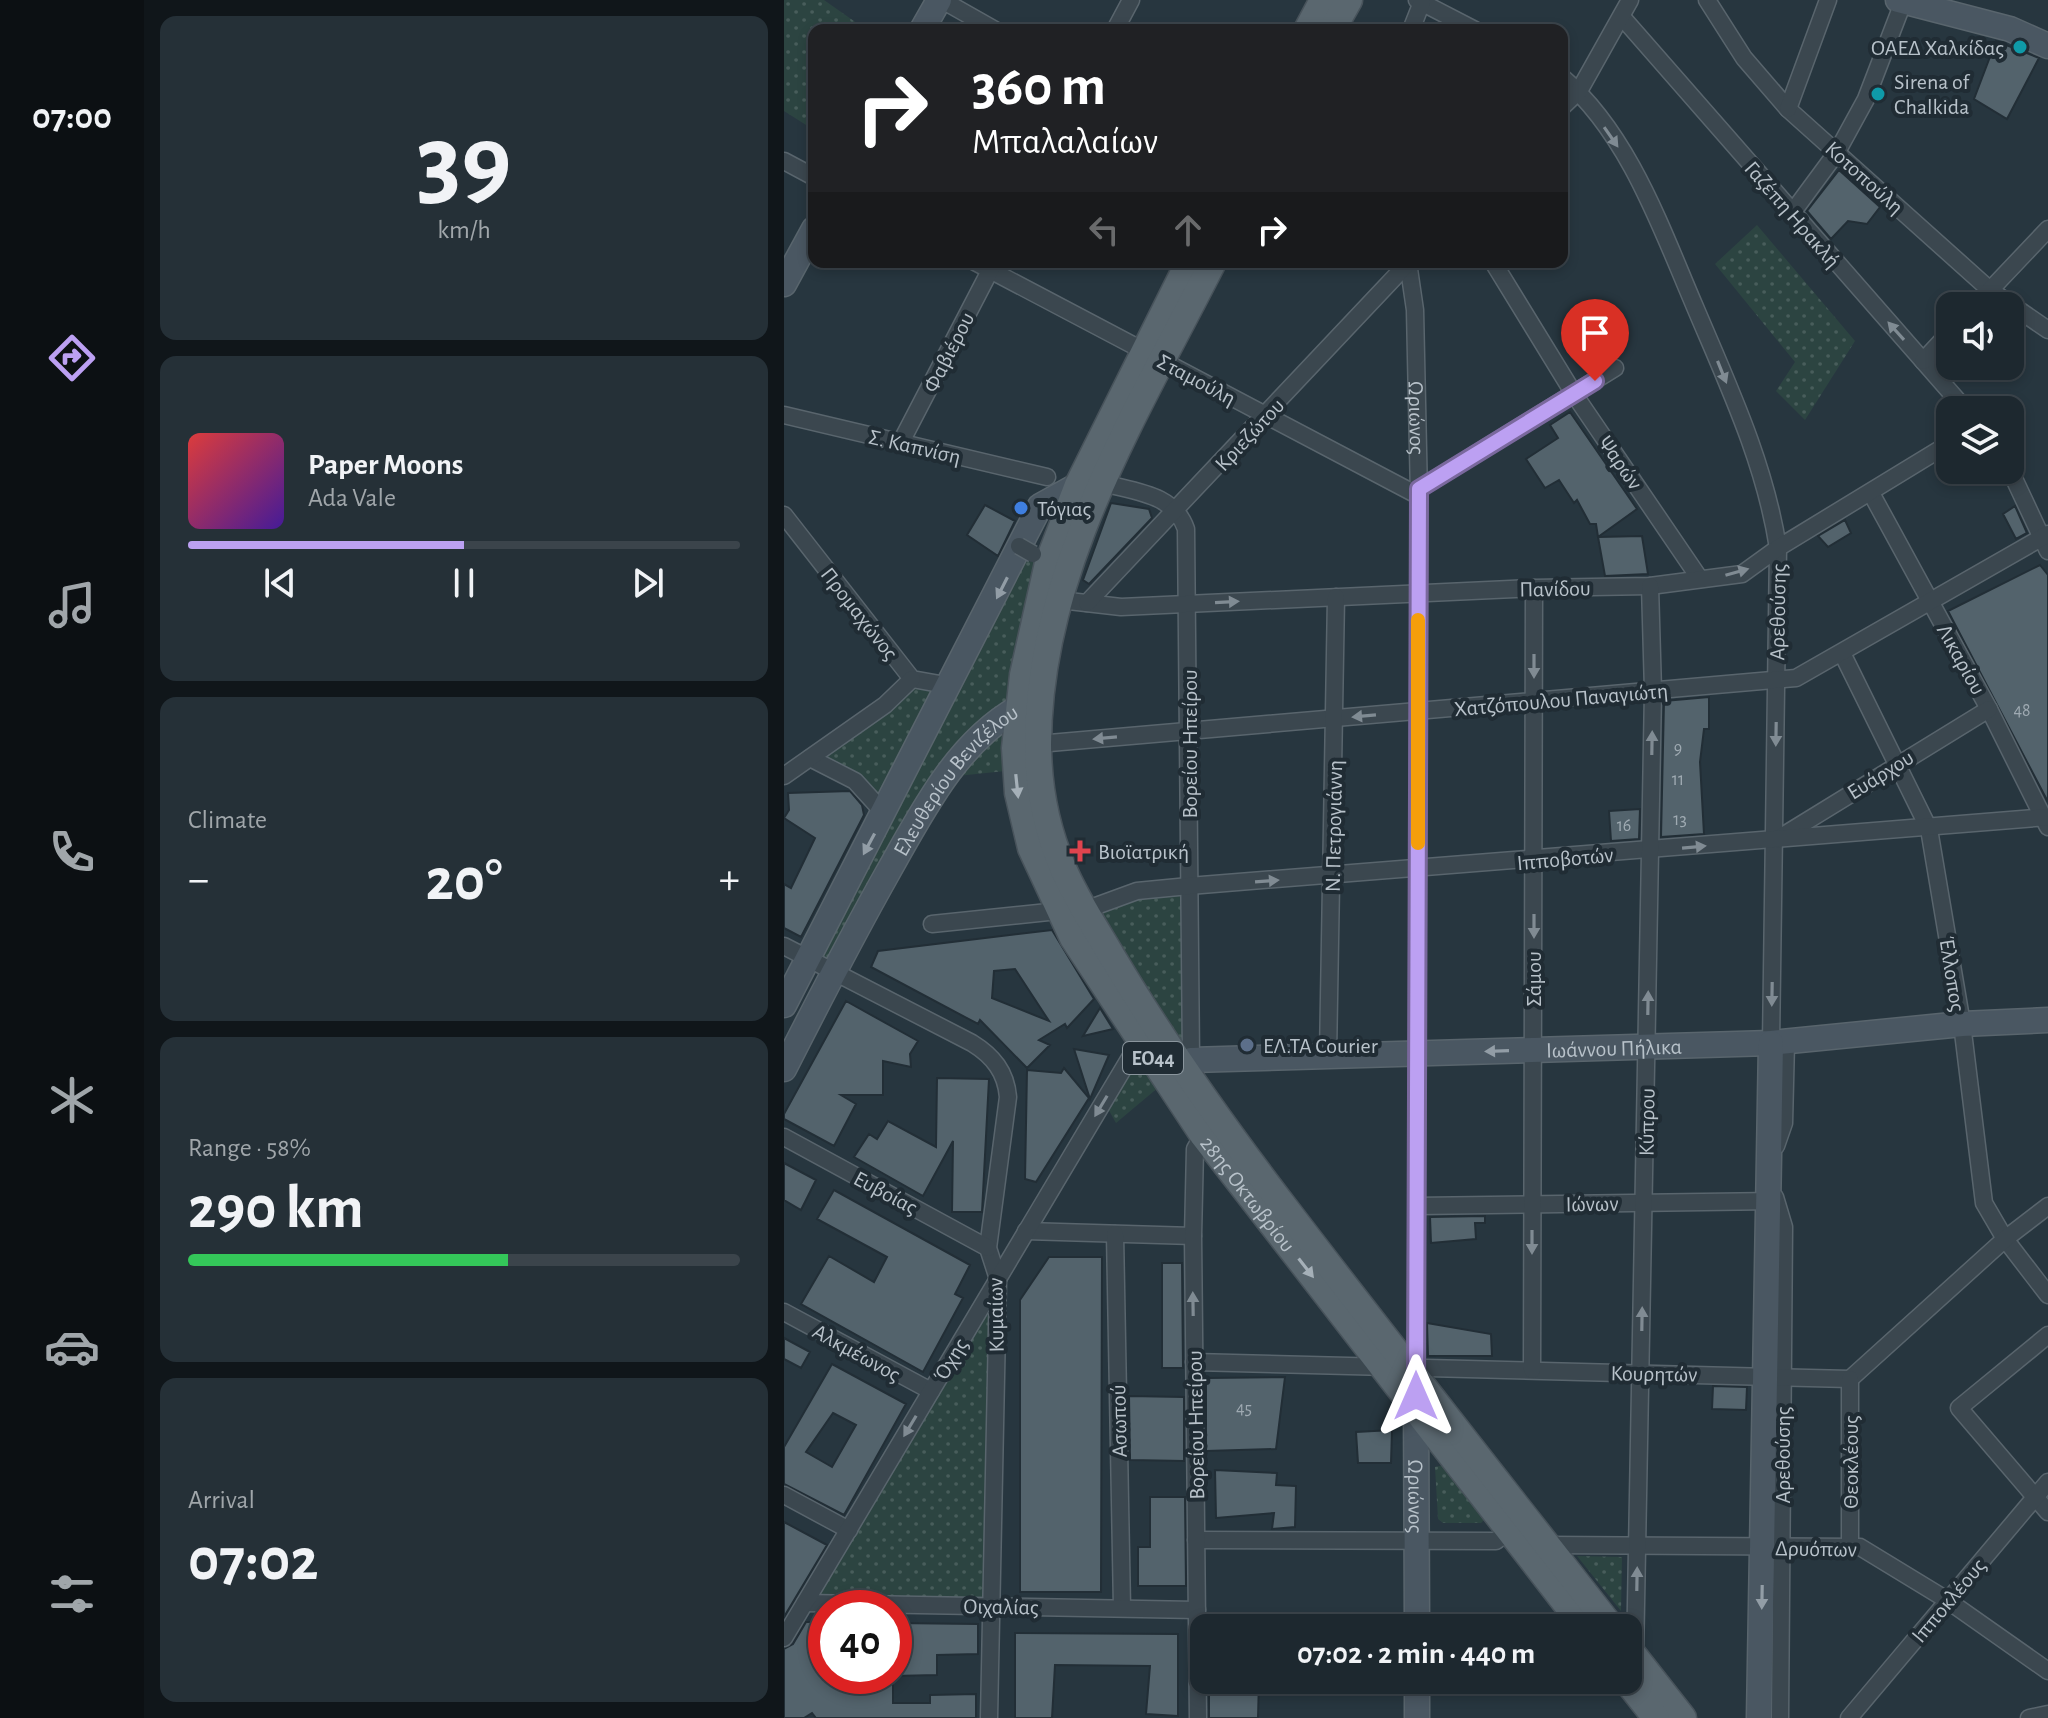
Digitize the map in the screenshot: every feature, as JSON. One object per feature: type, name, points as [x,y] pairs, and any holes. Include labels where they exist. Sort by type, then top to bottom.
[{"type":"main road","points":[[1310,24],[1323,0]]},
{"type":"main road","points":[[1335,24],[1349,0]]},
{"type":"main road","name":"Ελευθερίου Βενιζέλου","points":[[1038,744],[1043,677],[1091,484],[1154,356],[1187,268]]},
{"type":"main road","name":"Ελευθερίου Βενιζέλου","points":[[1154,356],[1209,268]]},
{"type":"main road","name":"Ελευθερίου Βενιζέλου","points":[[1018,708],[1039,596],[1030,548],[1091,484]]},
{"type":"main road","name":"28ης Οκτωβρίου","points":[[1018,708],[1018,793],[1031,848],[1058,911],[1203,1135],[1406,1370],[1601,1614]]},
{"type":"main road","name":"28ης Οκτωβρίου","points":[[1038,744],[1041,791],[1052,840],[1085,910],[1186,1063],[1223,1126],[1406,1370],[1416,1413],[1574,1614]]},
{"type":"main road","points":[[1642,1675],[1683,1718]]},
{"type":"main road","points":[[1642,1688],[1656,1718]]},
{"type":"street","points":[[926,24],[940,0],[984,24]]},
{"type":"street","points":[[1118,24],[1131,0]]},
{"type":"street","points":[[1568,101],[1579,91],[1630,0]]},
{"type":"street","name":"Κοτοπούλη","points":[[1707,0],[1744,58],[1788,109],[1990,290],[2048,330]]},
{"type":"street","points":[[1788,109],[1828,0]]},
{"type":"street","points":[[1413,24],[1420,1],[1464,24]]},
{"type":"street","points":[[1792,213],[1837,152],[1866,99],[1902,1],[2010,29],[2048,46]]},
{"type":"street","name":"Γαζέπη Ηρακλή","points":[[1622,17],[1954,396]]},
{"type":"street","name":"Αρεθούσης","points":[[1568,82],[1579,91],[1630,167],[1680,272],[1746,431],[1771,506],[1778,548],[1774,841],[1779,1042],[1771,1201],[1774,1375],[1772,1547],[1780,1718]]},
{"type":"street","points":[[784,161],[808,174]]},
{"type":"street","points":[[1990,290],[2048,229]]},
{"type":"street","points":[[784,284],[808,240]]},
{"type":"street","name":"Φαβιέρου","points":[[901,442],[986,268]]},
{"type":"street","name":"Σταμούλη","points":[[993,268],[1154,356],[1419,492]]},
{"type":"street","name":"Κριεζώτου","points":[[1087,603],[1178,510],[1402,268]]},
{"type":"street","name":"Ωριώνος","points":[[1409,268],[1415,310],[1419,595],[1417,1206],[1406,1370],[1416,1413],[1417,1614]]},
{"type":"street","name":"Ψαρών","points":[[1497,268],[1574,394],[1700,579]]},
{"type":"street","points":[[1923,361],[1936,347]]},
{"type":"street","points":[[1419,492],[1615,368]]},
{"type":"street","name":"Σ. Καπνίση","points":[[784,415],[1047,477]]},
{"type":"street","name":"Πανίδου","points":[[1060,600],[1121,607],[1534,588],[1650,586],[1742,574],[1778,548],[1936,452]]},
{"type":"street","points":[[784,1005],[951,686],[1040,506],[1091,484],[1161,499],[1178,510]]},
{"type":"street","points":[[2017,484],[2045,542]]},
{"type":"street","name":"Λικαρίου","points":[[1871,493],[2047,820]]},
{"type":"street","name":"Βορείου Ηπείρου","points":[[1178,510],[1186,529],[1189,731],[1186,1063]]},
{"type":"street","name":"Προμαχώνος","points":[[784,515],[912,679],[951,686]]},
{"type":"street","name":"Χατζόπουλου Παναγιώτη","points":[[1038,744],[1796,678],[2045,542]]},
{"type":"street","name":"Κύπρου","points":[[1633,1614],[1637,1546],[1651,851],[1653,691],[1650,586]]},
{"type":"street","name":"Σάμου","points":[[1532,1370],[1534,588]]},
{"type":"street","name":"Ν. Πετρογιάννη","points":[[1328,1056],[1336,597]]},
{"type":"street","name":"Έλλοπος","points":[[1842,653],[1929,829],[1962,1024],[1984,1203],[2005,1239],[2048,1295]]},
{"type":"street","points":[[784,776],[885,705],[912,679]]},
{"type":"street","name":"Ελευθερίου Βενιζέλου","points":[[784,1069],[833,972],[940,785],[989,727],[1018,708]]},
{"type":"street","name":"Ευάρχου","points":[[1774,841],[1896,763],[1989,709]]},
{"type":"street","points":[[810,758],[855,781],[885,814]]},
{"type":"street","name":"Ιπποβοτών","points":[[1085,910],[1137,891],[1189,886],[2047,820]]},
{"type":"street","points":[[932,924],[1058,911]]},
{"type":"street","name":"Κυμαίων","points":[[784,946],[972,1043],[1001,1070],[1008,1097],[988,1248],[998,1279],[989,1718]]},
{"type":"street","name":"Ιωάννου Πήλικα","points":[[1186,1063],[1779,1042],[1962,1024],[2048,1020]]},
{"type":"street","name":"Όχης","points":[[784,1638],[1141,1039]]},
{"type":"street","name":"Βορείου Ηπείρου","points":[[1198,1718],[1193,1236],[1194,1156],[1196,1142],[1203,1135]]},
{"type":"street","name":"Ευβοίας","points":[[784,1137],[988,1248]]},
{"type":"street","name":"Ιώνων","points":[[1417,1206],[1771,1201]]},
{"type":"street","points":[[1850,1379],[2005,1239],[2048,1206]]},
{"type":"street","points":[[1026,1231],[1193,1236]]},
{"type":"street","name":"Ασωπού","points":[[1115,1234],[1122,1608]]},
{"type":"street","name":"Αλκμέωνος","points":[[784,1312],[931,1391]]},
{"type":"street","points":[[2048,1335],[1959,1408],[2048,1512]]},
{"type":"street","name":"Κουρητών","points":[[1194,1362],[1406,1370],[1641,1372],[1850,1379]]},
{"type":"street","name":"Θεοκλέους","points":[[1850,1379],[1850,1546]]},
{"type":"street","name":"Ιπποκλέους","points":[[1849,1718],[2048,1482]]},
{"type":"street","points":[[784,1495],[849,1530]]},
{"type":"street","points":[[1196,1540],[1496,1541],[1509,1531]]},
{"type":"street","name":"Δρυόπων","points":[[1547,1545],[1850,1546],[1870,1550],[2048,1671]]},
{"type":"street","name":"Αρεθούσης","points":[[1759,1718],[1772,1547]]},
{"type":"street","name":"Οιχαλίας","points":[[805,1603],[1197,1610]]},
{"type":"street","points":[[1417,1694],[1417,1718]]},
{"type":"street","points":[[2029,1718],[2048,1714]]},
{"type":"green space","points":[[784,0],[824,0],[858,24],[808,24],[808,126],[784,111]]},
{"type":"green space","points":[[1757,225],[1855,341],[1805,420],[1776,391],[1795,362],[1715,264]]},
{"type":"green space","points":[[1020,552],[1048,563],[1038,744],[1085,910],[1189,886],[1191,1060],[1116,1123],[1107,1107],[1141,1039],[1015,770],[957,776],[833,972],[808,959],[885,814],[810,758],[912,679],[952,685]]},
{"type":"green space","points":[[998,1279],[991,1606],[912,1605],[912,1590],[813,1590]]},
{"type":"green space","points":[[1444,1465],[1485,1519],[1481,1523],[1443,1523],[1438,1519],[1435,1467]]},
{"type":"green space","points":[[1577,1556],[1622,1557],[1621,1611]]},
{"type":"building","points":[[1996,41],[2039,58],[2007,119],[1974,99]]},
{"type":"building","points":[[1839,170],[1880,207],[1867,224],[1848,221],[1831,239],[1807,211]]},
{"type":"building","points":[[1570,412],[1637,509],[1598,537],[1596,524],[1590,524],[1577,500],[1574,503],[1559,480],[1545,488],[1526,459],[1558,438],[1550,425]]},
{"type":"building","points":[[1111,503],[1149,509],[1152,518],[1089,584],[1083,580]]},
{"type":"building","points":[[985,505],[1015,521],[998,556],[967,535]]},
{"type":"building","points":[[2015,506],[2027,533],[2016,539],[2003,514]]},
{"type":"building","points":[[1845,520],[1851,533],[1828,547],[1818,536]]},
{"type":"building","points":[[1642,536],[1648,574],[1605,576],[1598,537]]},
{"type":"building","points":[[2040,565],[2048,575],[2048,802],[1948,611]]},
{"type":"building","points":[[1709,697],[1709,729],[1704,729],[1700,762],[1704,834],[1661,837],[1664,701]]},
{"type":"building","points":[[850,791],[862,805],[864,815],[801,937],[784,928],[784,884],[791,888],[815,838],[784,818],[789,810],[788,793]]},
{"type":"building","points":[[1640,809],[1639,839],[1611,841],[1609,811]]},
{"type":"building","points":[[1052,930],[1094,999],[1067,1028],[1065,1024],[1039,1040],[1050,1045],[1027,1068],[980,1020],[978,1024],[871,967],[878,951]],"holes":[[[1015,969],[1049,1021],[992,998],[994,971]]]},
{"type":"building","points":[[846,1001],[918,1041],[910,1054],[911,1067],[883,1061],[883,1095],[841,1095],[856,1104],[834,1146],[784,1119],[784,1114]]},
{"type":"building","points":[[1100,1008],[1113,1029],[1083,1036]]},
{"type":"building","points":[[1074,1049],[1109,1055],[1090,1099]]},
{"type":"building","points":[[1064,1068],[1089,1098],[1036,1182],[1025,1179],[1027,1070],[1061,1073]]},
{"type":"building","points":[[937,1078],[989,1079],[982,1212],[952,1212],[953,1141],[923,1196],[854,1157],[869,1134],[877,1139],[888,1121],[936,1147]]},
{"type":"building","points":[[784,1163],[816,1180],[801,1210],[784,1200]]},
{"type":"building","points":[[834,1190],[970,1265],[955,1294],[963,1298],[923,1372],[801,1304],[829,1256],[874,1282],[887,1257],[817,1219]]},
{"type":"building","points":[[1485,1216],[1485,1223],[1475,1223],[1476,1239],[1431,1243],[1430,1217]]},
{"type":"building","points":[[1049,1257],[1102,1257],[1101,1592],[1020,1592],[1020,1300]]},
{"type":"building","points":[[1162,1263],[1182,1263],[1183,1368],[1162,1368]]},
{"type":"building","points":[[1427,1323],[1491,1334],[1492,1356],[1428,1356]]},
{"type":"building","points":[[784,1338],[810,1352],[801,1368],[784,1359]]},
{"type":"building","points":[[832,1364],[906,1404],[844,1515],[784,1484],[784,1447]],"holes":[[[833,1413],[856,1425],[832,1467],[806,1452]]]},
{"type":"building","points":[[1285,1377],[1276,1449],[1206,1451],[1206,1378]]},
{"type":"building","points":[[1713,1386],[1747,1387],[1746,1410],[1712,1409]]},
{"type":"building","points":[[1129,1396],[1184,1397],[1184,1461],[1130,1460]]},
{"type":"building","points":[[1392,1430],[1391,1463],[1358,1463],[1356,1432]]},
{"type":"building","points":[[1215,1470],[1277,1473],[1276,1485],[1296,1486],[1295,1527],[1272,1529],[1274,1513],[1216,1518]]},
{"type":"building","points":[[1150,1497],[1185,1497],[1186,1586],[1138,1586],[1138,1547],[1150,1547]]},
{"type":"building","points":[[784,1522],[827,1545],[784,1617]]},
{"type":"building","points":[[808,1622],[808,1694],[893,1694],[893,1703],[930,1703],[930,1695],[976,1694],[976,1718],[816,1718],[812,1713],[804,1718],[784,1718],[784,1649],[793,1644]]},
{"type":"building","points":[[912,1623],[978,1624],[978,1654],[937,1655],[937,1675],[912,1676]]},
{"type":"building","points":[[1015,1633],[1178,1634],[1178,1716],[1146,1714],[1150,1666],[1055,1665],[1052,1718],[1015,1718]]},
{"type":"building","points":[[1209,1694],[1259,1694],[1258,1718],[1209,1718]]},
{"type":"slow traffic","points":[[1418,620],[1418,843]]},
{"type":"place","name":"ΟΑΕΔ Χαλκίδας","points":[[2020,47]]},
{"type":"place","name":"Sirena of Chalkida","points":[[1878,94]]},
{"type":"place","name":"Τόγιας","points":[[1021,508]]},
{"type":"place","name":"Βιοϊατρική","points":[[1080,851]]},
{"type":"place","name":"ΕΛ.ΤΑ Courier","points":[[1247,1045]]},
{"type":"route","points":[[1416,1396],[1419,489],[1595,381]]}]
